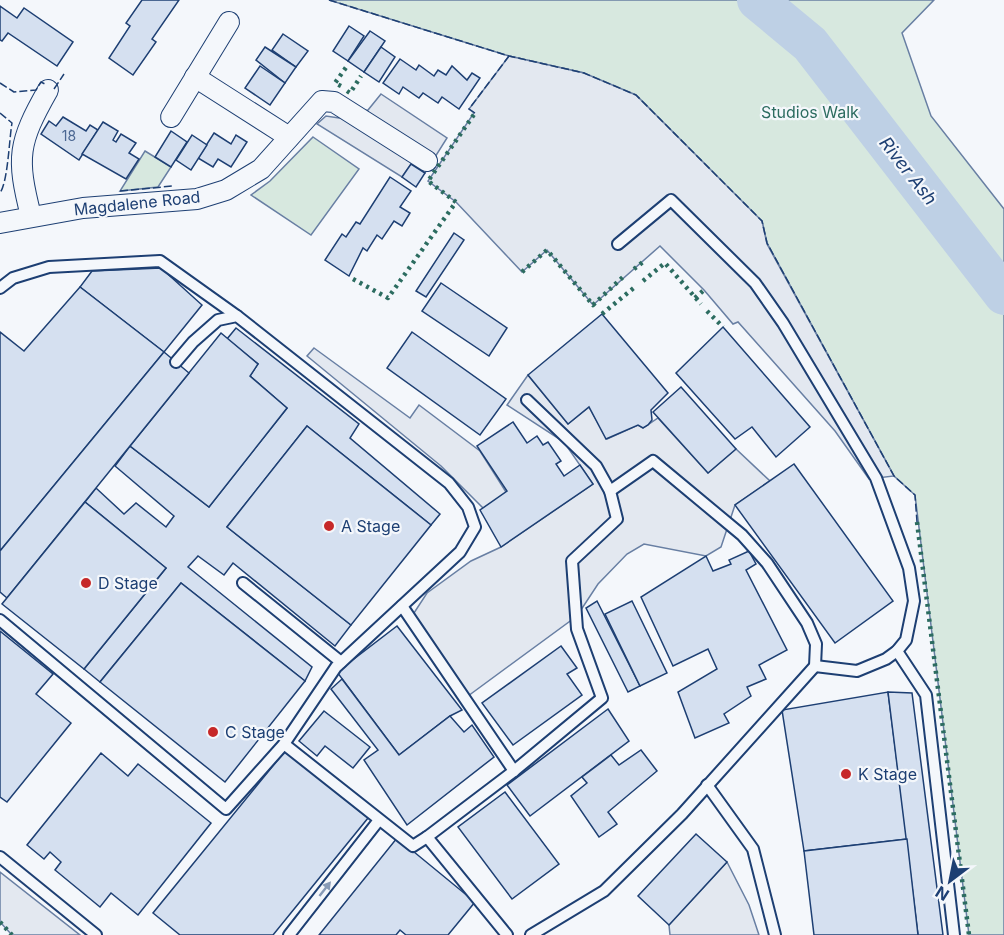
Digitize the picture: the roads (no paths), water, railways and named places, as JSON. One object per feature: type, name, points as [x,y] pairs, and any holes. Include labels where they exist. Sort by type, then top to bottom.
[{"type":"street","points":[[171,117],[229,22]]},
{"type":"street","points":[[195,77],[289,137]]},
{"type":"street","points":[[31,216],[21,175],[21,152],[26,131],[48,90]]},
{"type":"street","name":"Magdalene Road","points":[[0,223],[83,208],[197,199],[226,190],[261,169],[316,106],[328,100],[427,161]]},
{"type":"lane","points":[[618,244],[671,200],[755,283],[783,323],[876,478],[909,568],[914,601],[906,640],[886,659],[857,671],[815,666]]},
{"type":"lane","points":[[0,288],[13,278],[49,267],[160,261],[237,316],[449,483],[468,507],[475,527],[460,552],[341,662],[284,744],[226,809],[0,620]]},
{"type":"lane","points":[[176,362],[192,342],[218,320],[237,316]]},
{"type":"lane","points":[[284,744],[413,846],[514,771],[602,698],[577,629],[572,561],[617,519],[610,491],[596,466],[527,400]]},
{"type":"lane","points":[[531,935],[604,891],[707,785],[815,666],[816,644],[807,623],[767,563],[719,515],[653,461],[610,491]]},
{"type":"lane","points":[[243,583],[341,662]]},
{"type":"lane","points":[[402,606],[514,771]]},
{"type":"lane","points":[[897,651],[926,695],[954,935]]},
{"type":"lane","points":[[707,785],[753,849],[775,935]]},
{"type":"lane","points":[[289,935],[379,820]]},
{"type":"lane","points":[[427,837],[507,935]]},
{"type":"lane","points":[[0,857],[96,935]]},
{"type":"waterway","name":"River Ash","points":[[757,0],[810,44],[1004,295]]},
{"type":"place","name":"A Stage","points":[[329,526]]},
{"type":"place","name":"D Stage","points":[[86,583]]},
{"type":"place","name":"C Stage","points":[[213,732]]},
{"type":"place","name":"K Stage","points":[[846,774]]},
{"type":"park label","name":"Studios Walk","points":[[810,112]]}]
